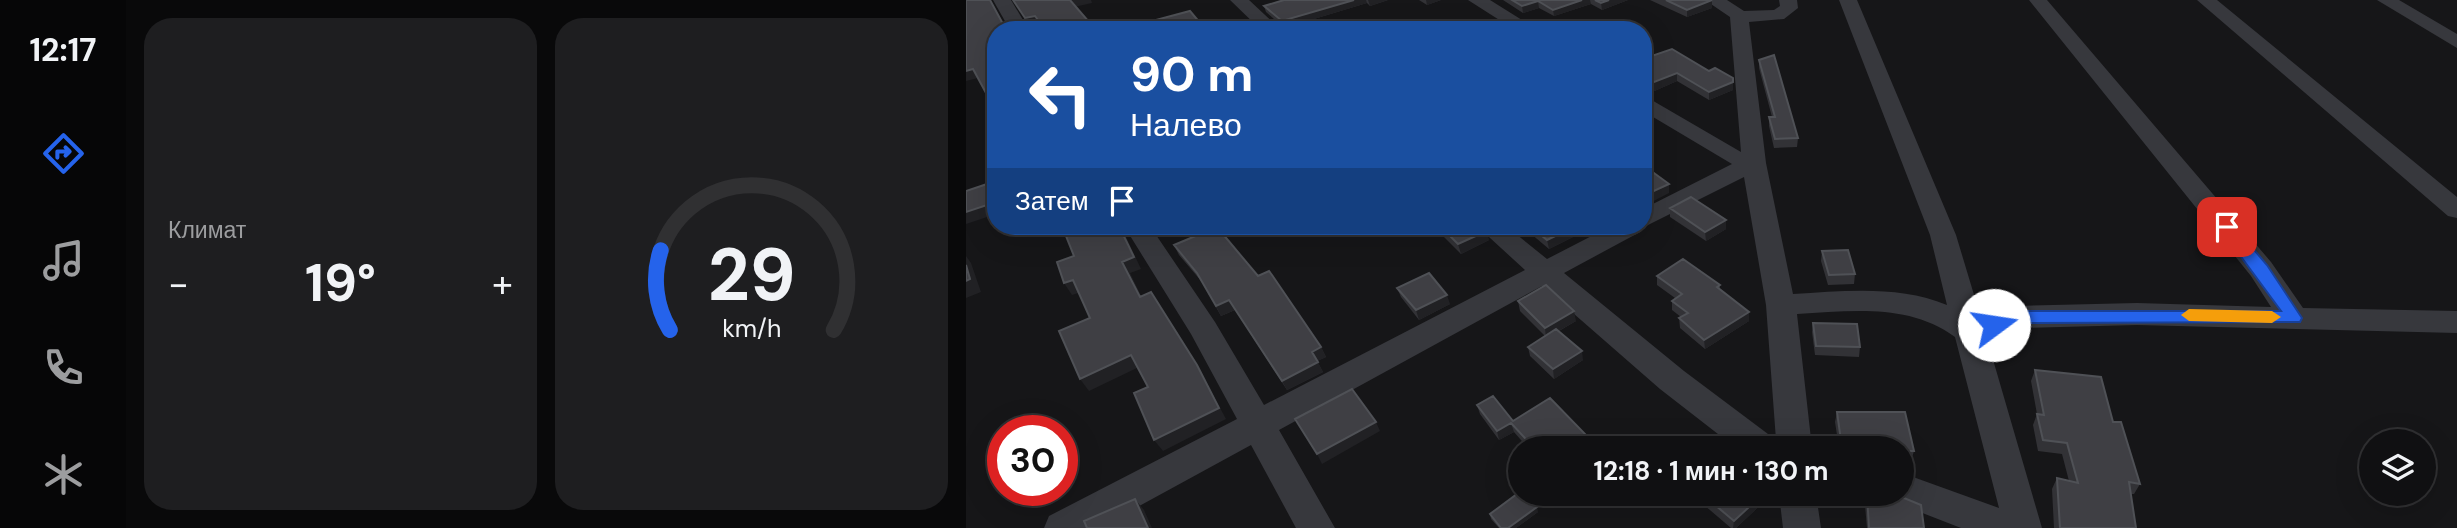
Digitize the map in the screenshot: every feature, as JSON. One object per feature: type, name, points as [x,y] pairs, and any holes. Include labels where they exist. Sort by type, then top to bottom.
[{"type":"street","points":[[1002,0],[1015,21]]},
{"type":"street","points":[[1239,0],[1262,21]]},
{"type":"street","points":[[1477,0],[1513,21]]},
{"type":"street","points":[[1714,0],[1735,10],[1739,17],[1754,163],[1781,305],[1793,436]]},
{"type":"street","points":[[1739,17],[1778,15],[1788,8],[1788,0]]},
{"type":"street","points":[[1848,0],[1942,235],[1972,333],[2023,528]]},
{"type":"street","points":[[2038,0],[2261,269],[2294,318]]},
{"type":"street","points":[[2206,0],[2457,210]]},
{"type":"street","points":[[2386,0],[2457,42]]},
{"type":"street","points":[[1652,107],[1732,157],[1754,163]]},
{"type":"street","points":[[1652,214],[1754,163]]},
{"type":"street","points":[[1143,235],[1204,330],[1316,528]]},
{"type":"street","points":[[1500,235],[1672,380],[1746,436]]},
{"type":"street","points":[[1063,528],[1614,235]]},
{"type":"street","points":[[1781,305],[1900,302],[1954,317],[1972,333]]},
{"type":"street","points":[[1972,333],[2016,317],[2137,314],[2457,321]]},
{"type":"street","points":[[1914,493],[2007,528]]},
{"type":"street","points":[[1799,506],[1802,528]]},
{"type":"building","points":[[966,0],[990,0],[1001,21],[987,21],[987,93],[973,69],[966,71]]},
{"type":"building","points":[[1013,0],[1070,0],[1088,21],[1039,21],[1035,16],[1025,18]]},
{"type":"building","points":[[1284,0],[1354,0],[1282,21],[1264,6]]},
{"type":"building","points":[[1512,0],[1582,0],[1553,10],[1538,1],[1522,6]]},
{"type":"building","points":[[1666,0],[1712,0],[1687,10]]},
{"type":"building","points":[[1190,11],[1198,21],[1152,21]]},
{"type":"building","points":[[1672,49],[1709,71],[1715,68],[1733,78],[1733,82],[1709,92],[1677,73],[1652,83],[1652,56]]},
{"type":"building","points":[[1774,55],[1798,138],[1775,139],[1769,117],[1775,117],[1759,60]]},
{"type":"building","points":[[1652,172],[1669,184],[1652,192]]},
{"type":"building","points":[[987,184],[987,205],[966,212],[966,191]]},
{"type":"building","points":[[1691,197],[1726,220],[1705,232],[1670,208]]},
{"type":"building","points":[[1066,235],[1123,235],[1134,257],[1122,262],[1140,297],[1151,292],[1197,365],[1219,408],[1154,440],[1134,393],[1148,387],[1131,355],[1080,379],[1059,331],[1090,318],[1073,280],[1064,283],[1057,262],[1074,256]]},
{"type":"building","points":[[1198,235],[1224,235],[1258,276],[1269,271],[1321,347],[1312,352],[1318,362],[1282,381],[1229,300],[1216,306],[1197,273],[1174,245]]},
{"type":"building","points":[[1449,235],[1478,235],[1458,244]]},
{"type":"building","points":[[1541,235],[1557,235],[1547,240]]},
{"type":"building","points":[[1848,250],[1855,274],[1829,275],[1822,251]]},
{"type":"building","points":[[1683,259],[1720,285],[1717,287],[1749,312],[1704,340],[1679,318],[1688,313],[1672,301],[1682,294],[1657,276]]},
{"type":"building","points":[[966,265],[970,279],[966,281]]},
{"type":"building","points":[[1429,273],[1447,295],[1416,310],[1397,288]]},
{"type":"building","points":[[1546,285],[1574,311],[1545,328],[1518,301]]},
{"type":"building","points":[[1813,323],[1857,324],[1860,347],[1816,346]]},
{"type":"building","points":[[1556,329],[1582,351],[1553,369],[1528,347]]},
{"type":"building","points":[[2035,370],[2101,377],[2113,422],[2121,422],[2140,484],[2129,482],[2136,528],[2060,528],[2057,478],[2078,483],[2067,443],[2043,440],[2037,414],[2044,415]]},
{"type":"building","points":[[1352,389],[1376,422],[1317,454],[1295,419]]},
{"type":"building","points":[[1493,396],[1513,421],[1550,398],[1587,436],[1523,436],[1511,423],[1497,431],[1477,405]]},
{"type":"building","points":[[1837,412],[1905,412],[1911,436],[1840,436]]},
{"type":"building","points":[[1135,499],[1148,528],[1087,528],[1084,521]]},
{"type":"building","points":[[1508,501],[1508,506],[1537,507],[1508,528],[1501,528],[1490,514]]},
{"type":"building","points":[[1914,502],[1921,505],[1924,528],[1869,528],[1868,506],[1914,506]]},
{"type":"building","points":[[1716,506],[1750,506],[1734,521]]},
{"type":"slow traffic","points":[[2189,315],[2272,317]]},
{"type":"route","points":[[1994,325],[2016,317],[2089,315],[2294,318],[2261,269],[2227,227]]}]
